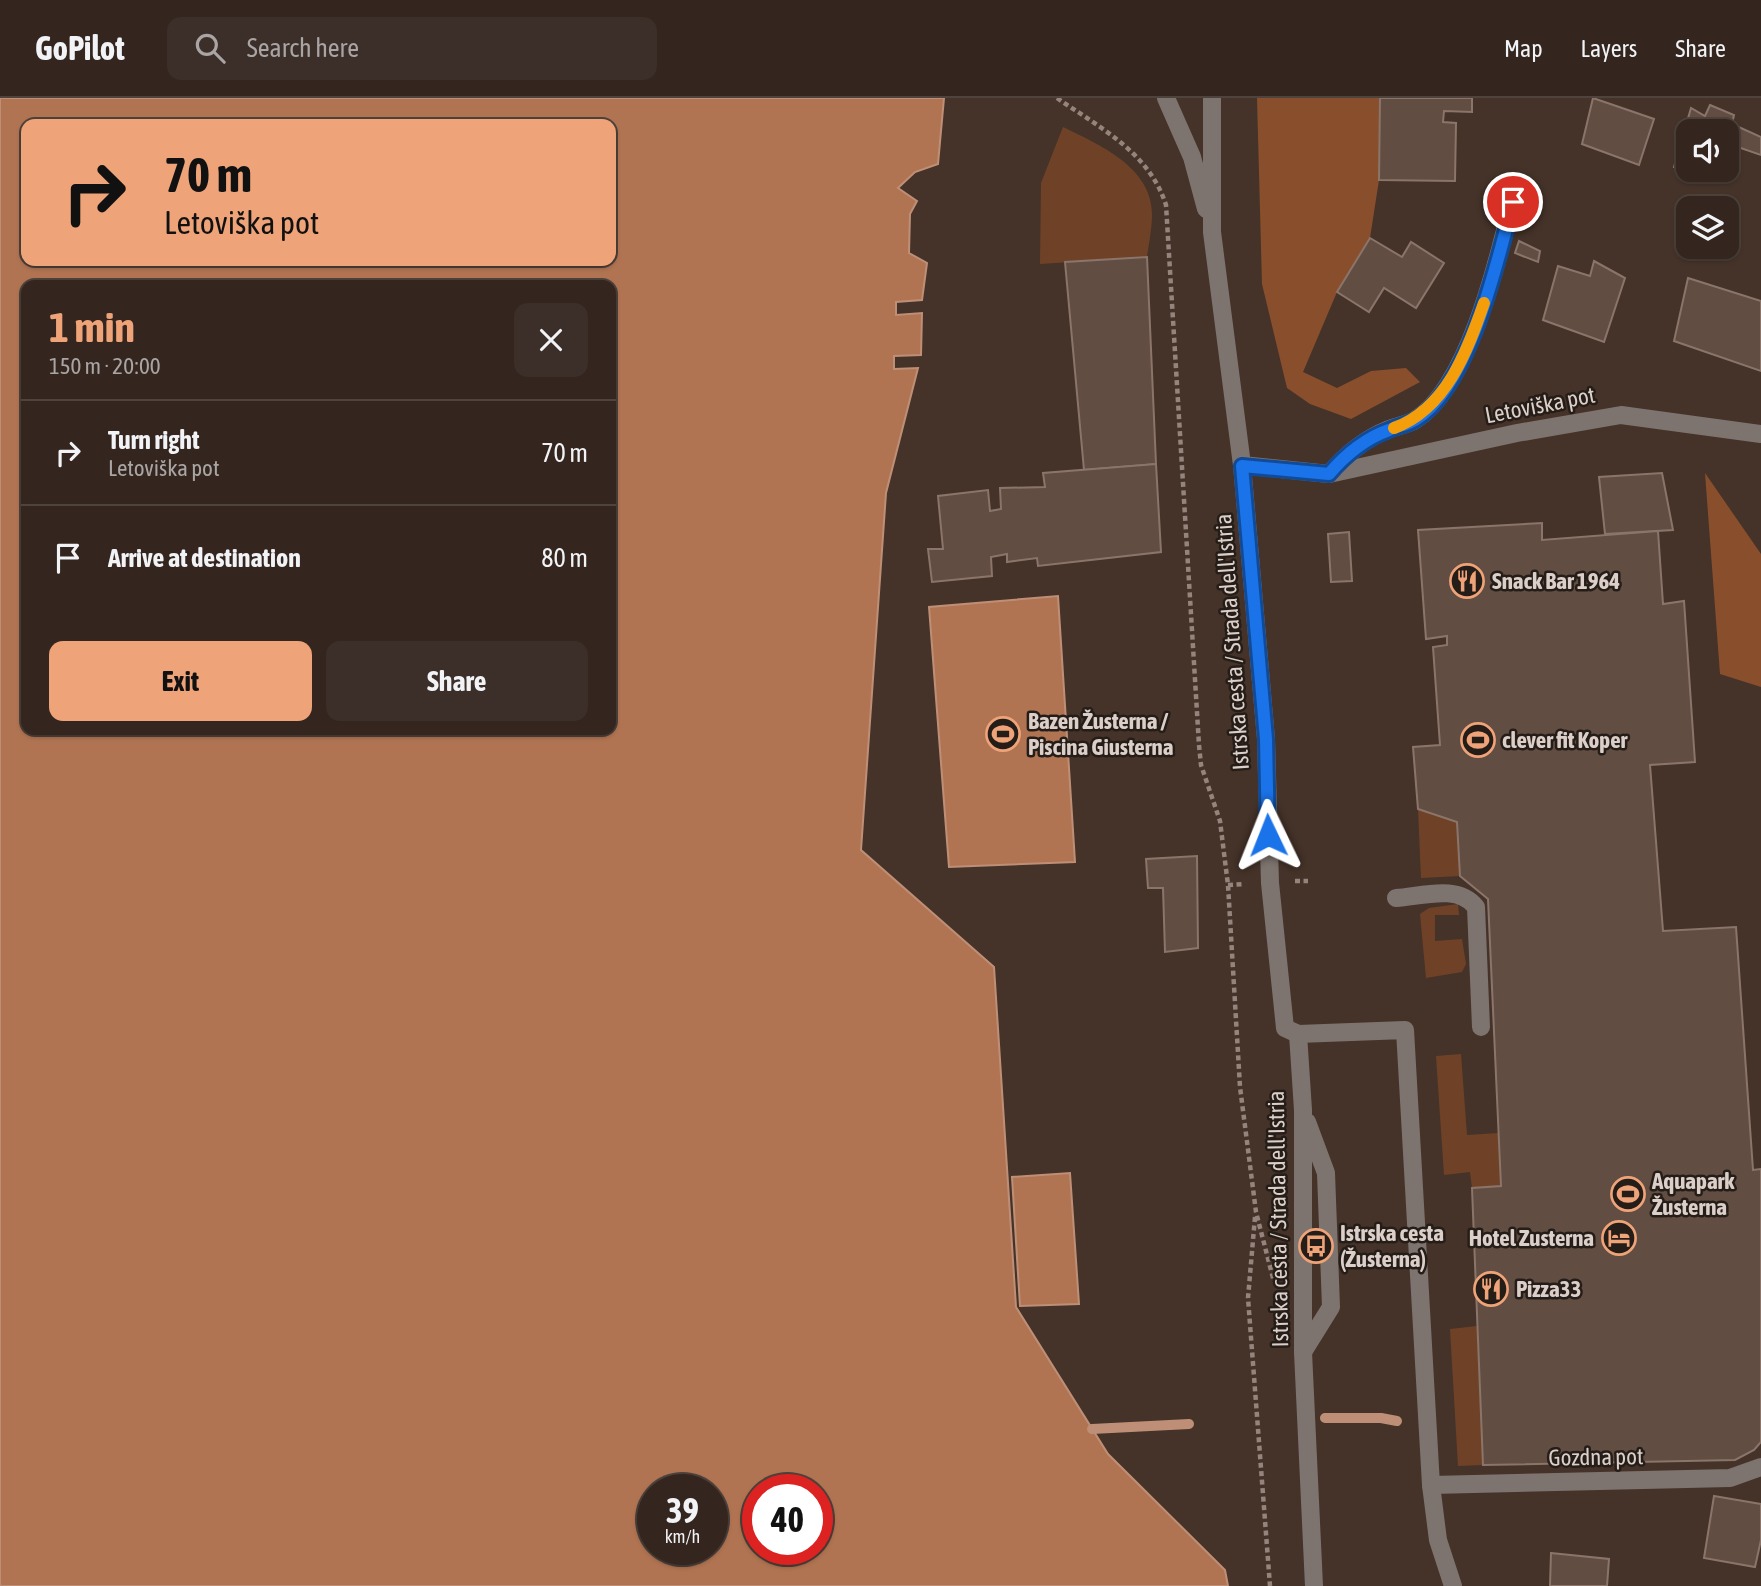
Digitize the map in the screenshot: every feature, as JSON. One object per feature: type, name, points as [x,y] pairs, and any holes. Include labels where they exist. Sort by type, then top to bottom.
[{"type":"street","name":"Istrska cesta / Strada dell'Istria","points":[[1166,98],[1192,158],[1212,232]]},
{"type":"street","name":"Istrska cesta / Strada dell'Istria","points":[[1212,98],[1212,232],[1242,466],[1266,739],[1270,883],[1285,1028],[1298,1034],[1303,1110],[1303,1352],[1314,1586]]},
{"type":"street","points":[[1329,474],[1349,451],[1386,431],[1415,421],[1437,400],[1458,367],[1476,327],[1513,202]]},
{"type":"street","name":"Letoviška pot","points":[[1242,466],[1329,474],[1517,433],[1621,415],[1761,434]]},
{"type":"street","points":[[1396,898],[1453,893],[1467,896],[1476,907],[1481,1027]]},
{"type":"street","points":[[1298,1034],[1405,1030],[1431,1485],[1438,1540],[1453,1586]]},
{"type":"street","points":[[1303,1110],[1326,1173],[1331,1307],[1303,1352]]},
{"type":"street","name":"Gozdna pot","points":[[1431,1485],[1730,1478],[1761,1467]]},
{"type":"path","points":[[1057,98],[1142,159],[1154,174],[1166,205],[1199,746],[1201,765],[1220,821],[1240,1087],[1256,1212],[1248,1298],[1270,1586]]},
{"type":"shaded area","points":[[0,98],[944,98],[938,164],[915,172],[898,188],[917,201],[910,214],[909,253],[927,263],[922,300],[896,302],[896,315],[922,313],[921,355],[894,356],[894,369],[918,368],[886,493],[861,850],[994,967],[1016,1307],[1108,1454],[1225,1570],[1228,1586],[0,1586]]},
{"type":"shaded area","points":[[1257,98],[1380,98],[1379,180],[1370,238],[1337,292],[1303,372],[1337,388],[1371,371],[1406,368],[1420,382],[1351,419],[1310,404],[1287,388],[1262,284]]},
{"type":"shaded area","points":[[1063,127],[1121,159],[1143,183],[1150,197],[1152,214],[1147,257],[1040,264],[1041,183]]},
{"type":"shaded area","points":[[1705,473],[1761,554],[1761,687],[1720,674]]},
{"type":"shaded area","name":"Bazen Žusterna / Piscina Giusterna","points":[[1058,596],[1075,862],[949,867],[929,607]]},
{"type":"shaded area","points":[[1418,809],[1457,822],[1460,876],[1421,878]]},
{"type":"shaded area","points":[[1458,904],[1459,915],[1435,915],[1435,941],[1462,939],[1466,964],[1462,972],[1426,978],[1420,914],[1429,908]]},
{"type":"shaded area","points":[[1461,1054],[1467,1135],[1499,1133],[1501,1186],[1472,1188],[1470,1172],[1444,1175],[1436,1056]]},
{"type":"shaded area","points":[[1070,1173],[1079,1304],[1020,1306],[1012,1177]]},
{"type":"shaded area","points":[[1477,1326],[1483,1465],[1458,1466],[1450,1329]]},
{"type":"building","points":[[1380,98],[1472,98],[1472,112],[1444,111],[1443,122],[1456,123],[1455,181],[1379,180]]},
{"type":"building","points":[[1593,98],[1654,119],[1639,165],[1582,144]]},
{"type":"building","points":[[1710,105],[1734,115],[1733,119],[1688,119],[1691,108],[1705,116]]},
{"type":"building","points":[[1739,127],[1761,137],[1761,155],[1739,147]]},
{"type":"building","points":[[1370,238],[1402,257],[1411,242],[1444,263],[1416,308],[1384,288],[1369,312],[1337,292]]},
{"type":"building","points":[[1519,241],[1540,251],[1538,262],[1515,253]]},
{"type":"building","points":[[1147,257],[1156,464],[1084,470],[1065,262]]},
{"type":"building","points":[[1594,261],[1625,278],[1604,342],[1543,320],[1558,266],[1590,276]]},
{"type":"building","points":[[1688,278],[1761,301],[1761,371],[1674,341]]},
{"type":"building","points":[[1156,464],[1161,552],[1038,566],[1037,558],[1007,562],[1007,554],[991,557],[992,576],[932,582],[928,549],[943,549],[938,496],[988,490],[990,511],[1001,509],[1000,488],[1045,487],[1043,473]]},
{"type":"building","points":[[1662,473],[1673,530],[1605,534],[1599,477]]},
{"type":"building","points":[[1542,523],[1542,540],[1658,531],[1663,604],[1684,601],[1695,762],[1650,765],[1663,931],[1736,927],[1753,1170],[1761,1169],[1761,1442],[1754,1450],[1735,1460],[1483,1465],[1472,1188],[1501,1186],[1488,899],[1460,876],[1457,822],[1418,809],[1413,747],[1440,745],[1433,647],[1447,645],[1447,636],[1426,639],[1418,530]]},
{"type":"building","points":[[1349,532],[1352,581],[1331,582],[1328,534]]},
{"type":"building","points":[[1197,856],[1198,948],[1165,952],[1163,888],[1148,888],[1146,859]]},
{"type":"building","points":[[1714,1496],[1761,1504],[1761,1540],[1755,1567],[1704,1558]]},
{"type":"building","points":[[1551,1553],[1609,1559],[1607,1586],[1550,1586]]},
{"type":"waterway","points":[[1325,1418],[1381,1418],[1397,1421]]},
{"type":"waterway","points":[[1092,1429],[1189,1424]]},
{"type":"slow traffic","points":[[1394,428],[1415,421],[1437,400],[1458,367],[1484,303]]},
{"type":"place","name":"Snack Bar 1964","points":[[1467,581]]},
{"type":"place","name":"Bazen Žusterna / Piscina Giusterna","points":[[1003,734]]},
{"type":"place","name":"clever fit Koper","points":[[1478,740]]},
{"type":"place","name":"Aquapark Žusterna","points":[[1628,1194]]},
{"type":"place","name":"Hotel Zusterna","points":[[1619,1238]]},
{"type":"place","name":"Istrska cesta (Žusterna)","points":[[1316,1246]]},
{"type":"place","name":"Pizza33","points":[[1491,1289]]},
{"type":"route","points":[[1268,835],[1266,739],[1242,466],[1329,474],[1349,451],[1386,431],[1415,421],[1437,400],[1458,367],[1476,327],[1513,202]]}]
